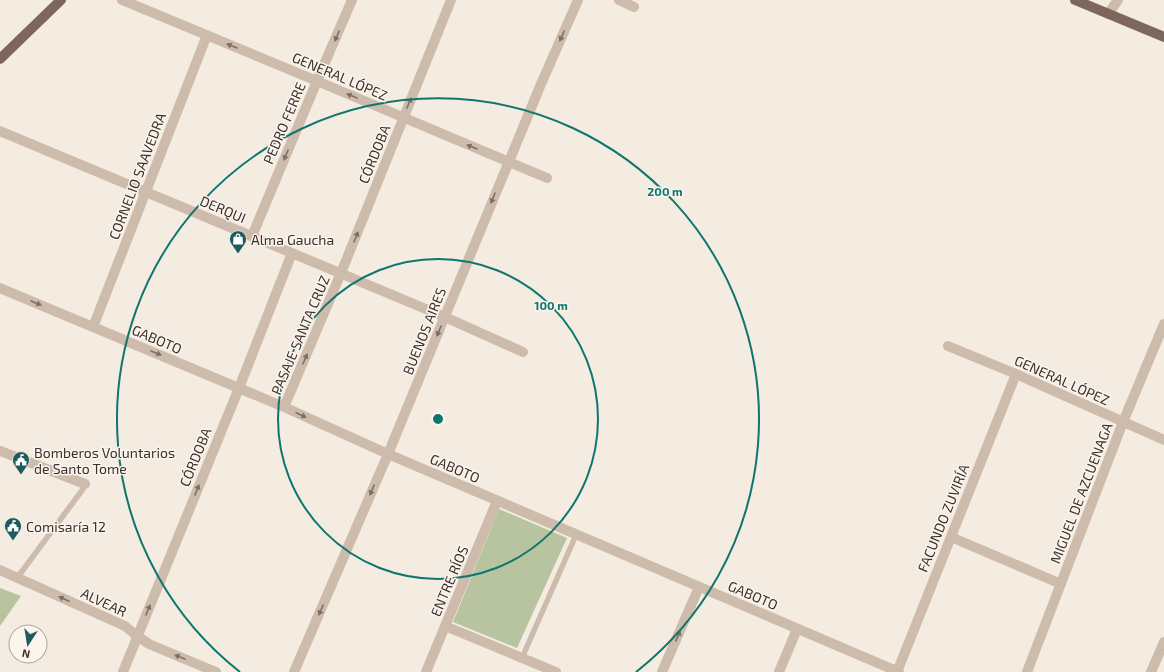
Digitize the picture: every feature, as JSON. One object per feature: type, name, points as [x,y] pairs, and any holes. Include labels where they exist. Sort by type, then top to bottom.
[{"type":"main road","points":[[0,59],[61,0]]},
{"type":"main road","points":[[1075,0],[1164,37]]},
{"type":"street","name":"GENERAL LÓPEZ","points":[[122,0],[547,178]]},
{"type":"street","name":"PEDRO FERRE","points":[[252,236],[352,0]]},
{"type":"street","name":"CÓRDOBA","points":[[341,273],[451,0]]},
{"type":"street","name":"BUENOS AIRES","points":[[294,672],[388,454],[508,162],[578,0]]},
{"type":"street","points":[[619,0],[634,7]]},
{"type":"street","points":[[1108,14],[1118,0]]},
{"type":"street","name":"CORNELIO SAAVEDRA","points":[[93,327],[207,35]]},
{"type":"street","name":"DERQUI","points":[[0,131],[445,316],[523,352]]},
{"type":"street","name":"CÓRDOBA","points":[[122,672],[239,388],[292,252]]},
{"type":"street","name":"PASAJE SANTA CRUZ","points":[[284,407],[341,273]]},
{"type":"street","name":"GABOTO","points":[[0,288],[284,407],[388,454],[898,672]]},
{"type":"street","name":"MIGUEL DE AZCUENAGA","points":[[1027,672],[1123,422],[1164,324]]},
{"type":"street","name":"GENERAL LÓPEZ","points":[[948,346],[1016,374],[1164,440]]},
{"type":"street","name":"FACUNDO ZUVIRÍA","points":[[898,672],[1016,374]]},
{"type":"street","points":[[0,451],[84,487]]},
{"type":"street","name":"ENTRE RÍOS","points":[[426,672],[497,501]]},
{"type":"street","points":[[951,537],[1061,584]]},
{"type":"street","name":"ALVEAR","points":[[0,570],[125,626],[149,644],[216,672]]},
{"type":"street","points":[[662,672],[698,587]]},
{"type":"street","points":[[445,626],[556,672]]},
{"type":"street","points":[[779,672],[797,629]]},
{"type":"street","points":[[1151,672],[1164,642]]},
{"type":"lane","points":[[17,578],[84,487]]},
{"type":"lane","points":[[522,658],[576,535]]},
{"type":"green space","points":[[499,509],[567,538],[517,648],[453,622]]},
{"type":"green space","points":[[0,588],[21,596],[0,626]]},
{"type":"place","name":"Alma Gaucha","points":[[238,254]]},
{"type":"place","name":"Bomberos Voluntarios de Santo Tome","points":[[21,475]]},
{"type":"place","name":"Comisaría 12","points":[[13,541]]}]
